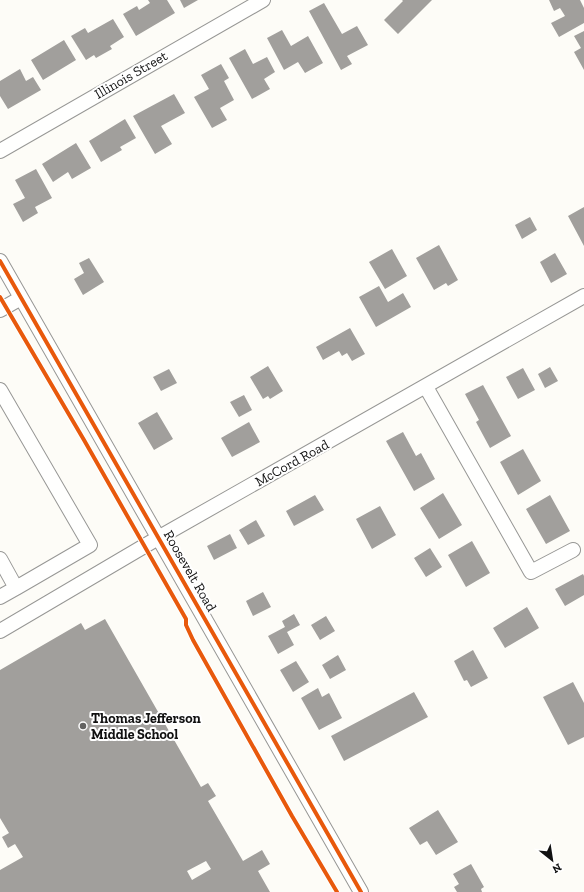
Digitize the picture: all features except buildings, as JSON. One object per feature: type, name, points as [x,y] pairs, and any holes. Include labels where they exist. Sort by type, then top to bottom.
[{"type":"street","name":"Illinois Street","points":[[0,151],[263,0]]},
{"type":"street","name":"Roosevelt Road","points":[[0,261],[361,892]]},
{"type":"street","name":"McCord Road","points":[[0,631],[158,538],[584,296]]},
{"type":"street","points":[[0,310],[21,298]]},
{"type":"street","points":[[426,387],[531,572],[573,550]]},
{"type":"street","points":[[0,390],[90,545],[0,597]]},
{"type":"street","points":[[0,559],[16,588]]},
{"type":"cycle path","points":[[0,261],[361,892]]},
{"type":"cycle path","points":[[0,297],[84,440],[186,619],[186,625],[193,640],[292,816],[337,892]]},
{"type":"place","name":"Thomas Jefferson Middle School","points":[[83,726]]}]
